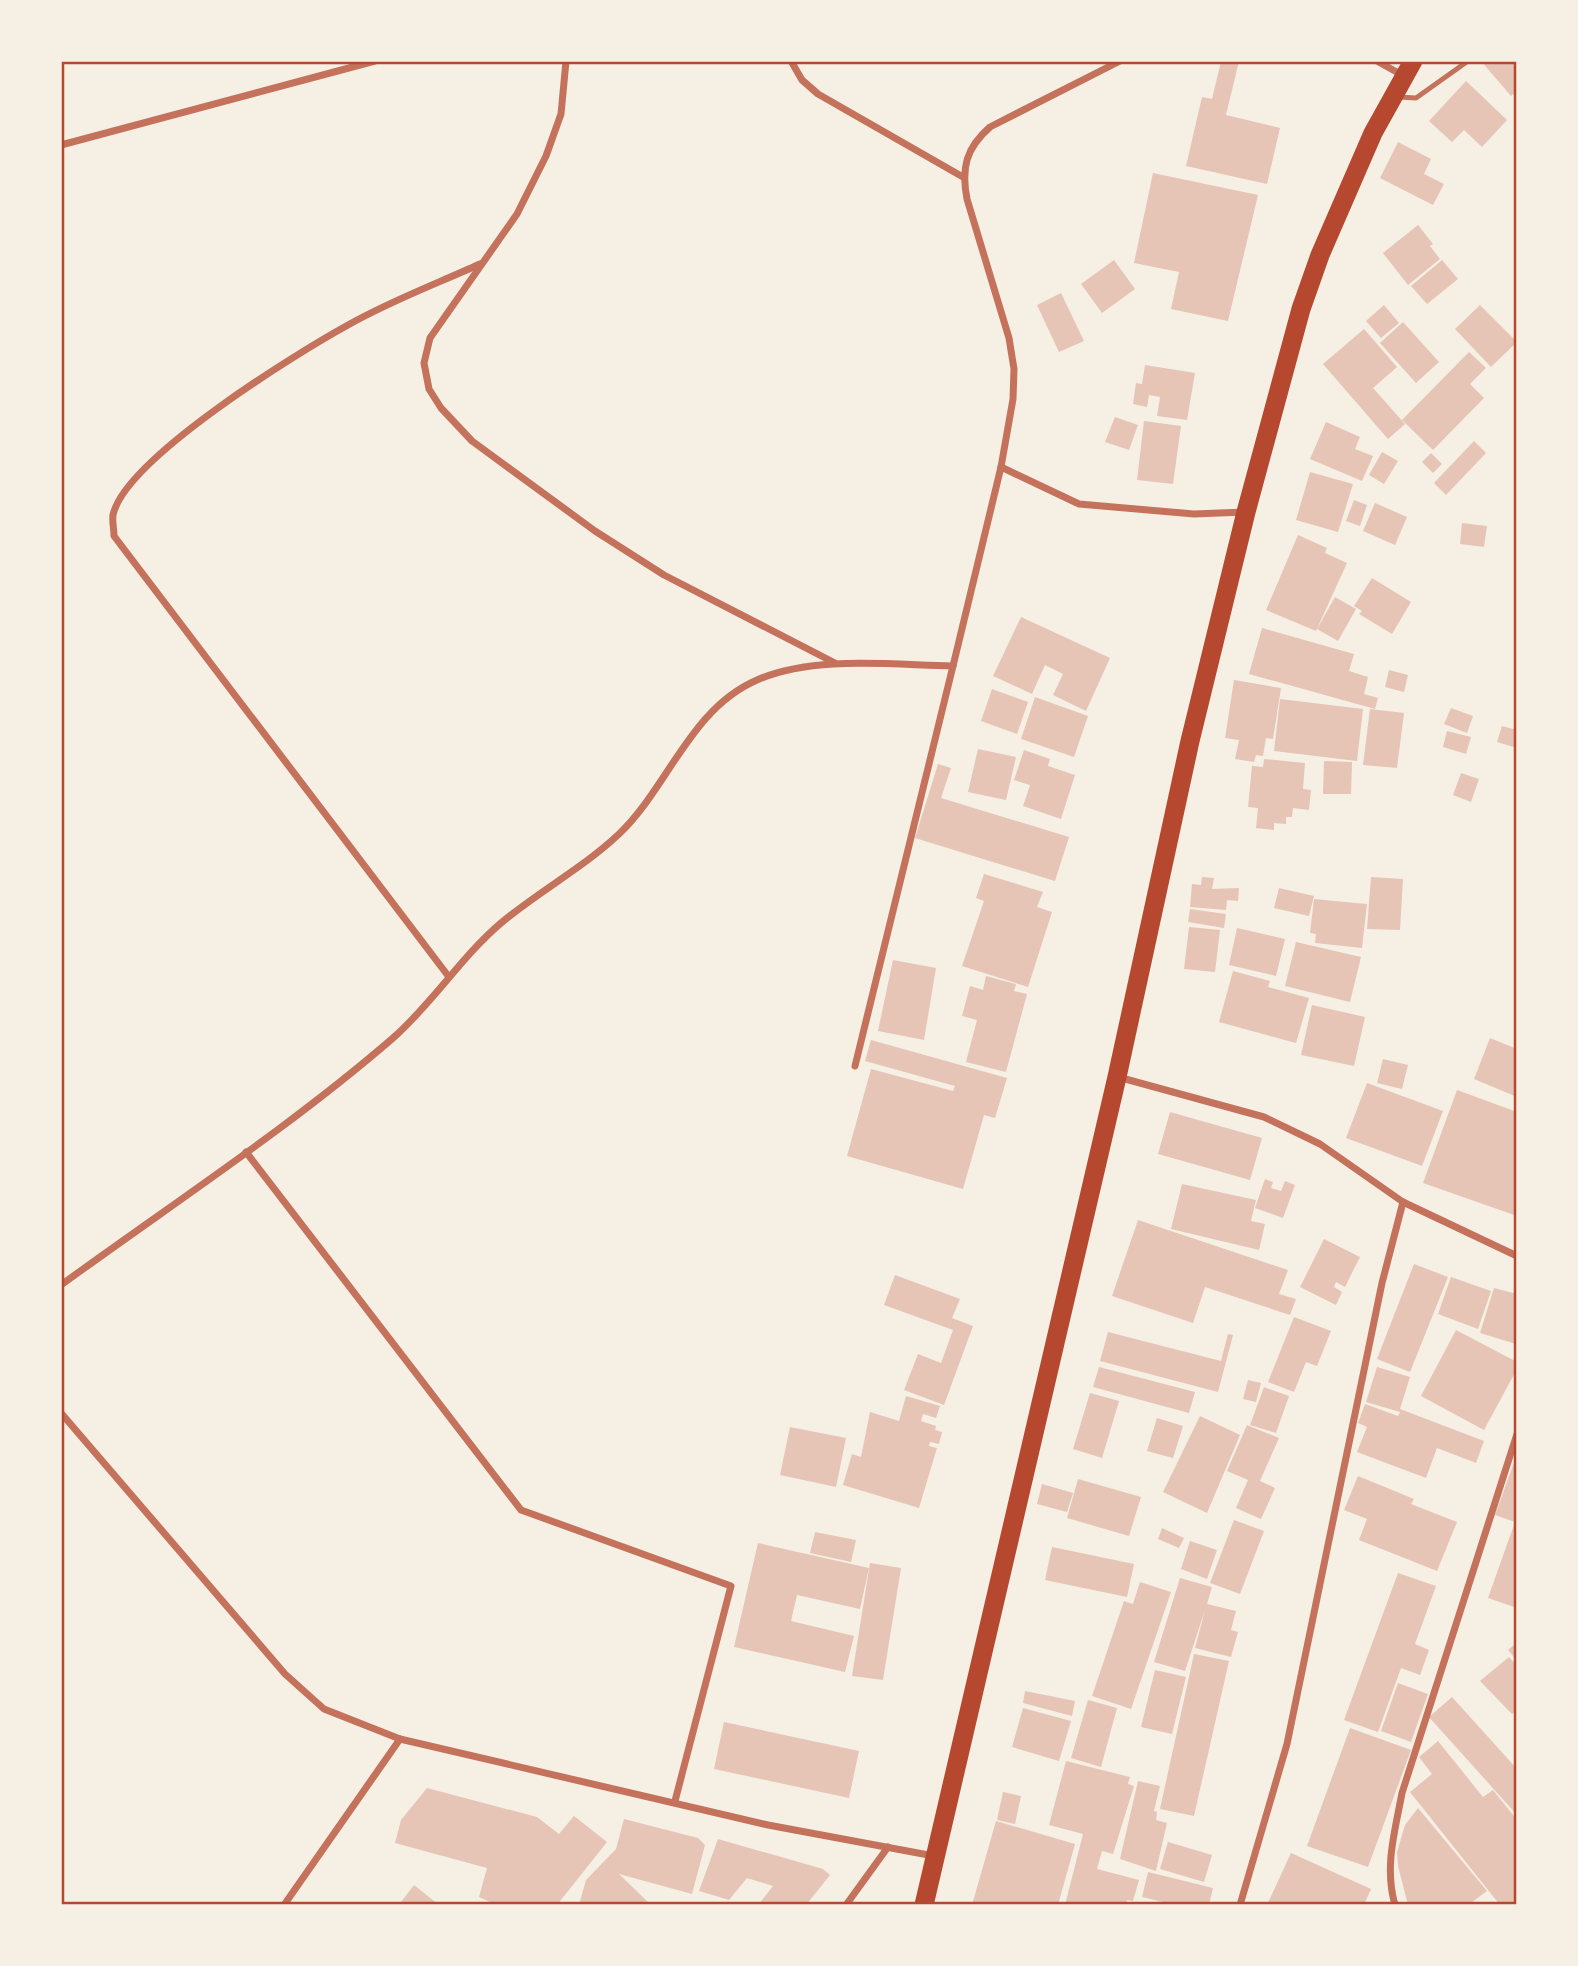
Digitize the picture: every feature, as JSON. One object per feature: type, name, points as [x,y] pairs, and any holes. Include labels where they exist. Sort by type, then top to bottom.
[{"type":"highway","points":[[924,1905],[1118,1077],[1189,741],[1246,512],[1301,309],[1320,255],[1341,200],[1390,97],[1408,69]]},
{"type":"street","points":[[61,145],[375,61]]},
{"type":"street","points":[[566,61],[561,114],[546,156],[517,214],[430,338],[424,363],[429,389],[441,408],[472,441],[595,531],[664,575],[836,664]]},
{"type":"street","points":[[791,61],[802,80],[818,94],[963,177]]},
{"type":"street","points":[[855,1066],[1001,467],[1013,399],[1014,369],[1009,338],[963,177],[965,159],[975,140],[990,127],[1120,61]]},
{"type":"street","points":[[1377,61],[1408,69]]},
{"type":"street","points":[[449,977],[114,536],[113,515],[135,478],[187,430],[251,386],[349,324],[480,264]]},
{"type":"street","points":[[1001,467],[1079,504],[1194,514],[1246,512]]},
{"type":"street","points":[[61,1285],[246,1152],[394,1037],[429,1004],[449,977],[500,924],[581,866],[618,834],[651,799],[690,736],[714,708],[759,679],[836,664],[953,666]]},
{"type":"street","points":[[1118,1077],[1264,1116],[1320,1144],[1403,1202],[1517,1256]]},
{"type":"street","points":[[246,1152],[520,1510],[731,1586],[675,1801]]},
{"type":"street","points":[[1240,1905],[1287,1744],[1382,1283],[1403,1202]]},
{"type":"street","points":[[61,1413],[285,1674],[324,1709],[400,1739],[675,1801],[768,1825],[935,1856]]},
{"type":"street","points":[[1395,1905],[1389,1878],[1390,1853],[1402,1793],[1517,1434]]},
{"type":"street","points":[[284,1905],[400,1739]]},
{"type":"street","points":[[846,1905],[888,1847]]},
{"type":"lane","points":[[1390,97],[1416,98],[1468,61]]},
{"type":"building","points":[[1221,61],[1239,61],[1226,115],[1280,128],[1267,184],[1186,166],[1202,97],[1212,99]]},
{"type":"building","points":[[1481,61],[1517,61],[1517,91],[1511,96]]},
{"type":"building","points":[[1466,81],[1507,120],[1482,147],[1464,130],[1452,142],[1429,121]]},
{"type":"building","points":[[1398,142],[1431,159],[1424,174],[1444,184],[1433,205],[1380,178]]},
{"type":"building","points":[[1153,173],[1258,195],[1228,321],[1171,309],[1179,272],[1134,263]]},
{"type":"building","points":[[1418,225],[1433,244],[1430,246],[1440,259],[1408,285],[1383,253]]},
{"type":"building","points":[[1114,260],[1135,289],[1102,313],[1081,284]]},
{"type":"building","points":[[1442,260],[1458,279],[1427,304],[1411,286]]},
{"type":"building","points":[[1061,293],[1084,341],[1059,352],[1037,305]]},
{"type":"building","points":[[1384,305],[1399,323],[1381,338],[1366,321]]},
{"type":"building","points":[[1480,305],[1517,342],[1491,367],[1455,329]]},
{"type":"building","points":[[1403,322],[1439,362],[1416,383],[1380,343]]},
{"type":"building","points":[[1364,329],[1397,367],[1373,388],[1405,424],[1388,439],[1323,364]]},
{"type":"building","points":[[1469,352],[1486,368],[1470,384],[1484,398],[1433,450],[1402,420]]},
{"type":"building","points":[[1145,365],[1195,373],[1187,420],[1157,416],[1160,397],[1149,395],[1147,407],[1133,404],[1136,383],[1142,384]]},
{"type":"building","points":[[1115,417],[1138,425],[1129,450],[1105,442]]},
{"type":"building","points":[[1144,421],[1181,426],[1173,484],[1137,480]]},
{"type":"building","points":[[1326,422],[1360,437],[1355,449],[1373,456],[1362,481],[1310,459]]},
{"type":"building","points":[[1474,441],[1486,453],[1446,495],[1434,483]]},
{"type":"building","points":[[1382,452],[1398,461],[1384,484],[1369,475]]},
{"type":"building","points":[[1431,453],[1442,464],[1433,473],[1422,462]]},
{"type":"building","points":[[1310,472],[1353,484],[1338,532],[1296,520]]},
{"type":"building","points":[[1354,500],[1367,505],[1360,526],[1346,521]]},
{"type":"building","points":[[1375,503],[1407,517],[1395,545],[1363,531]]},
{"type":"building","points":[[1462,523],[1487,526],[1484,547],[1460,544]]},
{"type":"building","points":[[1298,535],[1327,548],[1325,553],[1347,563],[1316,631],[1266,610]]},
{"type":"building","points":[[1372,578],[1411,602],[1392,634],[1359,614],[1362,611],[1354,606]]},
{"type":"building","points":[[1335,597],[1356,609],[1338,641],[1317,629]]},
{"type":"building","points":[[1021,617],[1110,658],[1086,711],[1053,695],[1063,674],[1045,665],[1032,694],[993,676]]},
{"type":"building","points":[[1262,628],[1354,654],[1349,671],[1368,677],[1364,694],[1378,698],[1375,709],[1249,674]]},
{"type":"building","points":[[1389,670],[1408,675],[1404,692],[1385,687]]},
{"type":"building","points":[[1234,680],[1281,688],[1273,739],[1266,738],[1263,756],[1256,755],[1254,762],[1235,759],[1239,740],[1225,738]]},
{"type":"building","points":[[992,689],[1028,702],[1017,734],[981,721]]},
{"type":"building","points":[[1035,697],[1088,716],[1074,757],[1021,739]]},
{"type":"building","points":[[1280,699],[1363,709],[1357,761],[1274,751]]},
{"type":"building","points":[[1451,708],[1473,716],[1467,733],[1444,724]]},
{"type":"building","points":[[1370,709],[1404,713],[1397,768],[1363,765]]},
{"type":"building","points":[[1502,726],[1517,730],[1517,748],[1497,742]]},
{"type":"building","points":[[1447,731],[1471,737],[1466,754],[1443,747]]},
{"type":"building","points":[[978,749],[1016,757],[1006,800],[968,792]]},
{"type":"building","points":[[1024,750],[1050,759],[1048,766],[1075,775],[1061,819],[1023,806],[1030,785],[1014,780]]},
{"type":"building","points":[[1264,759],[1305,763],[1303,789],[1311,790],[1309,810],[1293,808],[1292,817],[1286,817],[1286,824],[1274,823],[1274,830],[1256,828],[1258,808],[1248,807],[1252,766],[1263,767]]},
{"type":"building","points":[[1324,761],[1352,762],[1351,794],[1323,794]]},
{"type":"building","points":[[938,764],[951,768],[941,798],[1069,837],[1055,881],[915,838]]},
{"type":"building","points":[[1461,773],[1479,779],[1471,802],[1453,795]]},
{"type":"building","points":[[984,874],[1043,892],[1037,907],[1052,912],[1028,987],[962,966],[984,901],[976,898]]},
{"type":"building","points":[[1202,877],[1214,878],[1212,889],[1239,888],[1238,901],[1227,900],[1226,910],[1190,907],[1192,884],[1201,885]]},
{"type":"building","points":[[1371,877],[1403,879],[1400,930],[1367,929]]},
{"type":"building","points":[[1279,888],[1314,896],[1309,916],[1274,908]]},
{"type":"building","points":[[1314,899],[1367,904],[1362,948],[1315,943],[1316,934],[1310,933]]},
{"type":"building","points":[[1190,909],[1226,914],[1224,928],[1188,922]]},
{"type":"building","points":[[1189,927],[1220,930],[1215,972],[1184,969]]},
{"type":"building","points":[[1237,928],[1285,939],[1276,976],[1229,965]]},
{"type":"building","points":[[1296,942],[1361,957],[1350,1002],[1285,986]]},
{"type":"building","points":[[893,960],[936,968],[924,1040],[878,1031]]},
{"type":"building","points":[[1233,971],[1270,981],[1268,987],[1309,998],[1296,1043],[1219,1022]]},
{"type":"building","points":[[986,976],[1016,984],[1014,991],[1027,994],[1006,1072],[966,1062],[977,1020],[962,1016],[970,986],[983,990]]},
{"type":"building","points":[[1312,1005],[1365,1017],[1354,1066],[1301,1055]]},
{"type":"building","points":[[1490,1038],[1517,1049],[1517,1097],[1474,1079]]},
{"type":"building","points":[[871,1040],[1007,1078],[995,1118],[984,1115],[963,1189],[847,1156],[871,1069],[953,1091],[955,1086],[865,1061]]},
{"type":"building","points":[[1383,1059],[1408,1065],[1402,1089],[1377,1083]]},
{"type":"building","points":[[1367,1083],[1443,1111],[1422,1166],[1346,1138]]},
{"type":"building","points":[[1457,1090],[1517,1112],[1517,1216],[1423,1183]]},
{"type":"building","points":[[1170,1112],[1262,1138],[1250,1180],[1158,1154]]},
{"type":"building","points":[[1265,1179],[1273,1182],[1271,1188],[1281,1191],[1285,1181],[1295,1185],[1283,1218],[1255,1208]]},
{"type":"building","points":[[1182,1184],[1256,1200],[1251,1221],[1265,1224],[1259,1250],[1171,1229]]},
{"type":"building","points":[[1138,1220],[1288,1270],[1279,1294],[1296,1299],[1290,1315],[1205,1287],[1193,1323],[1112,1296]]},
{"type":"building","points":[[1324,1239],[1360,1257],[1345,1287],[1336,1282],[1334,1287],[1342,1292],[1336,1305],[1300,1287]]},
{"type":"building","points":[[1414,1264],[1448,1277],[1410,1372],[1377,1359]]},
{"type":"building","points":[[895,1275],[960,1299],[952,1318],[973,1326],[944,1405],[904,1390],[918,1354],[941,1363],[953,1330],[884,1305]]},
{"type":"building","points":[[1451,1277],[1491,1291],[1478,1329],[1438,1314]]},
{"type":"building","points":[[1494,1288],[1517,1294],[1516,1344],[1480,1333]]},
{"type":"building","points":[[1294,1317],[1331,1331],[1317,1366],[1306,1362],[1294,1392],[1268,1382]]},
{"type":"building","points":[[1456,1330],[1517,1362],[1517,1369],[1484,1430],[1421,1396]]},
{"type":"building","points":[[1108,1332],[1221,1361],[1228,1334],[1233,1335],[1218,1392],[1100,1361]]},
{"type":"building","points":[[1099,1367],[1195,1392],[1189,1413],[1093,1387]]},
{"type":"building","points":[[1377,1367],[1410,1377],[1400,1409],[1484,1441],[1476,1463],[1437,1448],[1426,1478],[1357,1452],[1367,1427],[1358,1423],[1365,1404],[1398,1416],[1400,1412],[1366,1402]]},
{"type":"building","points":[[1248,1380],[1261,1383],[1256,1402],[1243,1399]]},
{"type":"building","points":[[1264,1387],[1289,1396],[1276,1433],[1250,1425]]},
{"type":"building","points":[[1090,1393],[1119,1401],[1102,1458],[1073,1449]]},
{"type":"building","points":[[906,1396],[940,1406],[936,1418],[923,1414],[921,1421],[936,1426],[935,1430],[942,1432],[939,1444],[930,1442],[929,1446],[937,1448],[919,1508],[843,1485],[852,1454],[861,1457],[870,1412],[899,1421]]},
{"type":"building","points":[[1200,1416],[1240,1435],[1207,1513],[1163,1492]]},
{"type":"building","points":[[1157,1418],[1183,1426],[1173,1458],[1147,1451]]},
{"type":"building","points":[[1247,1425],[1279,1438],[1260,1481],[1275,1488],[1261,1519],[1236,1508],[1248,1480],[1227,1471]]},
{"type":"building","points":[[790,1427],[846,1438],[836,1487],[780,1475]]},
{"type":"building","points":[[1516,1457],[1517,1608],[1488,1598],[1515,1522],[1495,1515]]},
{"type":"building","points":[[1358,1476],[1414,1499],[1411,1504],[1457,1522],[1437,1571],[1359,1540],[1367,1519],[1344,1510]]},
{"type":"building","points":[[1078,1479],[1141,1497],[1129,1536],[1067,1518]]},
{"type":"building","points":[[1042,1484],[1073,1493],[1067,1512],[1037,1504]]},
{"type":"building","points":[[1234,1520],[1264,1531],[1240,1594],[1210,1583]]},
{"type":"building","points":[[1162,1528],[1184,1538],[1179,1548],[1158,1539]]},
{"type":"building","points":[[815,1532],[856,1540],[851,1562],[810,1553]]},
{"type":"building","points":[[1190,1541],[1217,1550],[1207,1579],[1181,1569]]},
{"type":"building","points":[[758,1543],[869,1568],[860,1609],[797,1595],[791,1621],[854,1636],[845,1672],[734,1647]]},
{"type":"building","points":[[1052,1547],[1134,1564],[1127,1597],[1045,1580]]},
{"type":"building","points":[[870,1563],[901,1568],[883,1680],[852,1676]]},
{"type":"building","points":[[1398,1573],[1436,1586],[1415,1644],[1429,1650],[1420,1675],[1401,1668],[1378,1732],[1344,1720]]},
{"type":"building","points":[[1180,1578],[1212,1587],[1207,1604],[1236,1611],[1231,1630],[1238,1632],[1231,1657],[1195,1648],[1205,1610],[1185,1671],[1154,1662]]},
{"type":"building","points":[[1140,1582],[1171,1592],[1131,1709],[1092,1696],[1124,1601],[1133,1604]]},
{"type":"building","points":[[1517,1642],[1517,1661],[1508,1650]]},
{"type":"building","points":[[1194,1654],[1229,1661],[1194,1816],[1160,1809]]},
{"type":"building","points":[[1509,1657],[1517,1666],[1517,1710],[1512,1714],[1480,1681]]},
{"type":"building","points":[[1155,1670],[1186,1677],[1172,1734],[1141,1727]]},
{"type":"building","points":[[1398,1683],[1428,1694],[1411,1742],[1381,1731]]},
{"type":"building","points":[[1025,1691],[1075,1701],[1072,1716],[1023,1703]]},
{"type":"building","points":[[1452,1697],[1517,1769],[1517,1815],[1429,1717]]},
{"type":"building","points":[[1088,1700],[1117,1708],[1101,1767],[1071,1758]]},
{"type":"building","points":[[1023,1708],[1071,1721],[1059,1761],[1012,1747]]},
{"type":"building","points":[[724,1722],[859,1751],[849,1798],[714,1769]]},
{"type":"building","points":[[1350,1728],[1411,1750],[1368,1867],[1307,1846]]},
{"type":"building","points":[[1438,1741],[1483,1797],[1493,1790],[1517,1820],[1517,1901],[1512,1905],[1500,1905],[1410,1792],[1432,1774],[1419,1757]]},
{"type":"building","points":[[1066,1761],[1130,1777],[1128,1784],[1134,1786],[1113,1854],[1102,1851],[1097,1869],[1139,1880],[1133,1901],[1127,1900],[1126,1905],[1065,1905],[1083,1834],[1049,1825]]},
{"type":"building","points":[[1138,1781],[1160,1786],[1154,1811],[1157,1812],[1156,1820],[1167,1823],[1156,1871],[1120,1859]]},
{"type":"building","points":[[427,1788],[537,1817],[559,1834],[574,1816],[607,1842],[557,1905],[496,1905],[479,1897],[487,1868],[395,1843],[401,1820]]},
{"type":"building","points":[[1003,1792],[1021,1796],[1015,1824],[997,1820]]},
{"type":"building","points":[[1418,1808],[1487,1891],[1468,1905],[1408,1905],[1397,1852],[1405,1825]]},
{"type":"building","points":[[624,1819],[698,1838],[705,1845],[692,1894],[619,1874],[651,1905],[579,1905],[586,1880],[616,1849]]},
{"type":"building","points":[[996,1821],[1075,1844],[1058,1905],[972,1905]]},
{"type":"building","points":[[718,1839],[823,1869],[830,1875],[806,1905],[758,1905],[773,1886],[747,1878],[729,1900],[699,1891]]},
{"type":"building","points":[[1168,1842],[1212,1855],[1204,1882],[1160,1869]]},
{"type":"building","points":[[1291,1853],[1371,1889],[1364,1905],[1267,1905]]},
{"type":"building","points":[[1148,1872],[1213,1888],[1209,1905],[1167,1903],[1142,1897]]},
{"type":"building","points":[[414,1885],[439,1905],[401,1902]]}]
